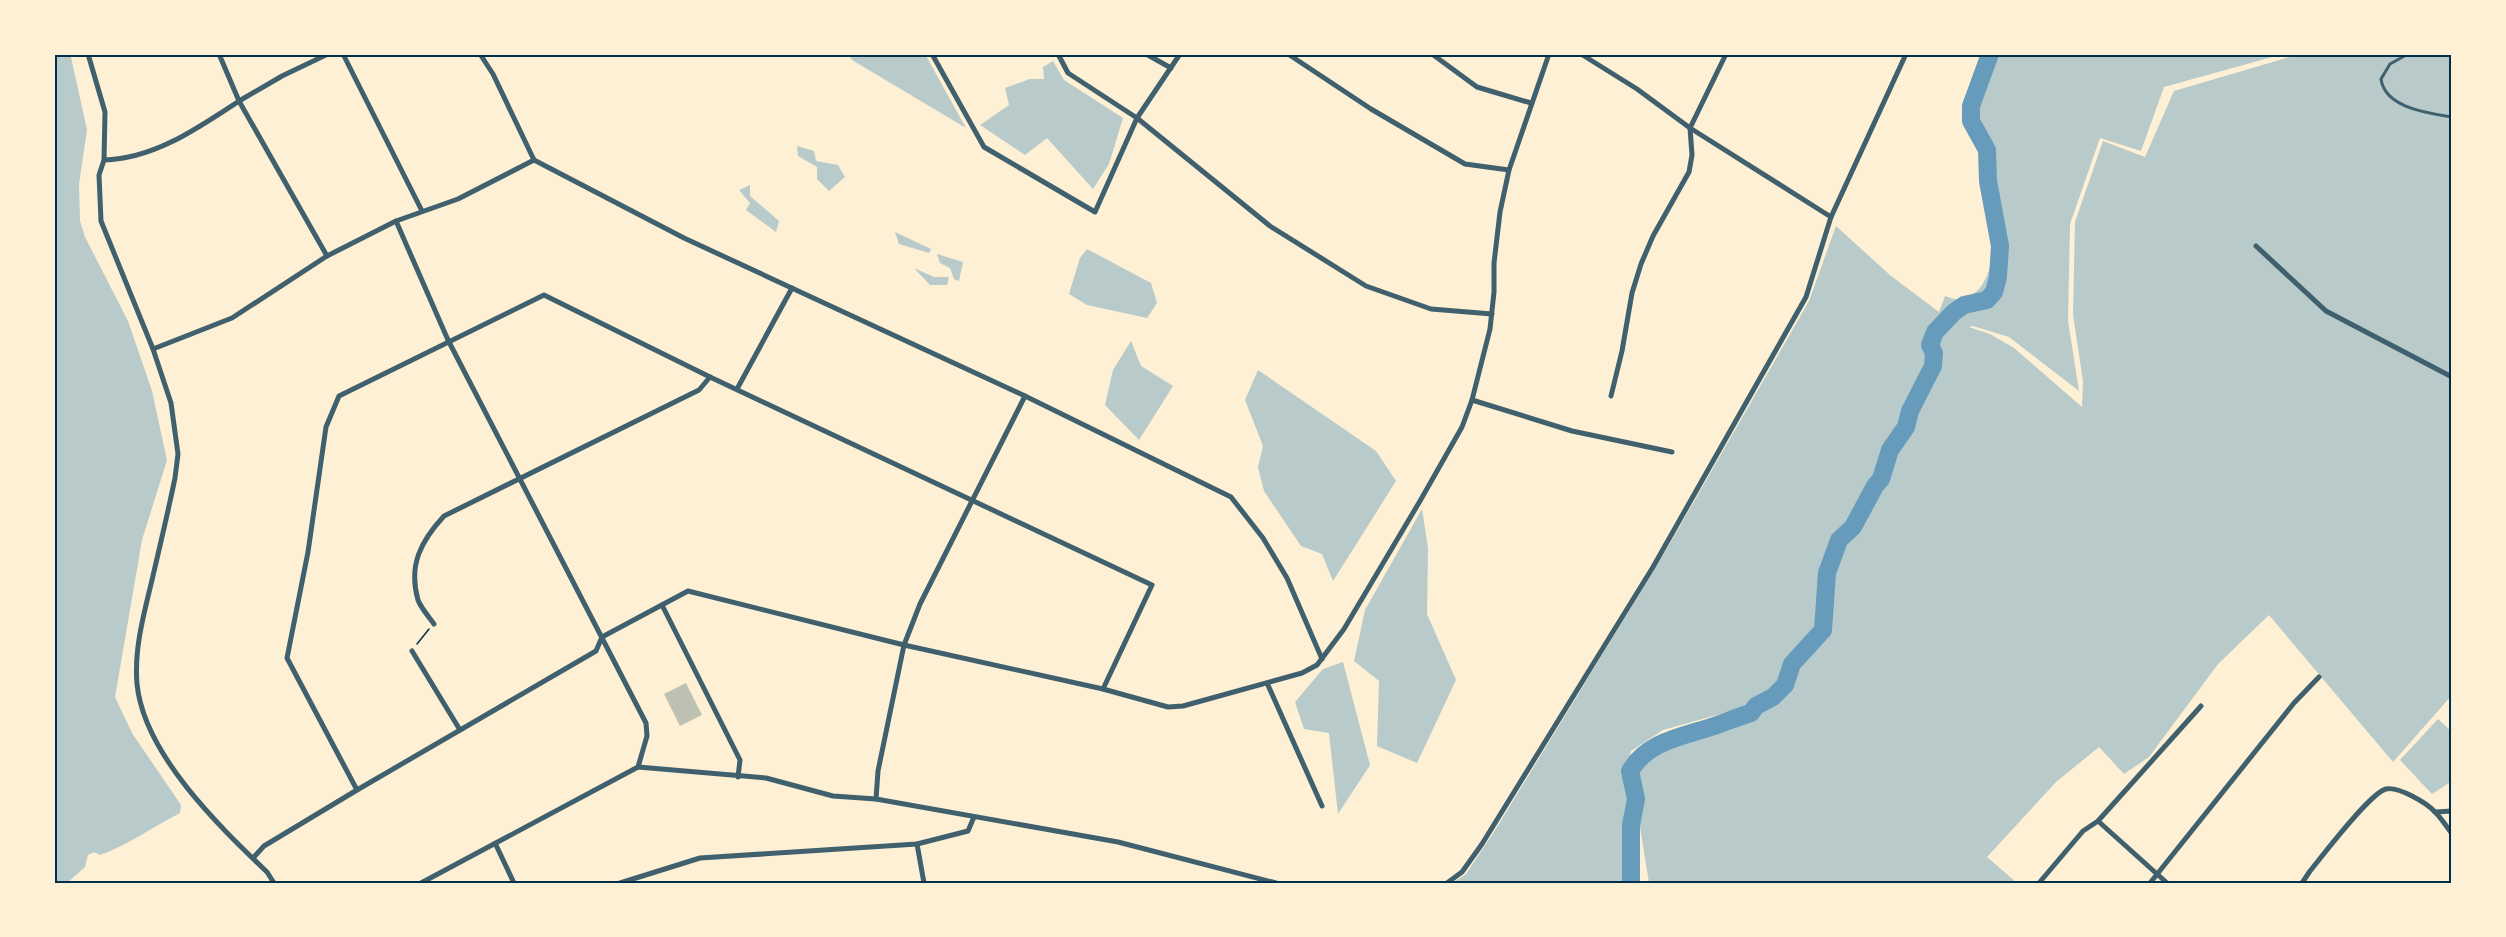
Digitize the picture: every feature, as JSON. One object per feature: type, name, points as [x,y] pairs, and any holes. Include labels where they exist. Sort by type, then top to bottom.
[{"type":"street","points":[[88,54],[105,112],[104,160],[99,175],[101,221],[153,349],[171,403],[178,454],[171,497],[139,633],[136,663],[141,703],[150,729],[164,755],[202,805],[274,883]]},
{"type":"street","points":[[219,54],[239,101],[327,256]]},
{"type":"street","points":[[104,160],[118,160],[149,153],[200,126],[282,76],[328,54]]},
{"type":"street","points":[[343,54],[422,211]]},
{"type":"street","points":[[480,54],[493,74],[534,160],[684,238],[1025,396],[1231,497],[1263,538],[1287,578],[1322,659]]},
{"type":"street","points":[[932,54],[984,147],[1095,213],[1137,118],[1180,54]]},
{"type":"street","points":[[1058,54],[1068,73],[1137,118],[1270,226],[1366,286],[1431,309],[1492,315]]},
{"type":"street","points":[[1146,54],[1171,68]]},
{"type":"street","points":[[1288,54],[1371,109],[1465,164],[1509,170]]},
{"type":"street","points":[[1432,54],[1478,87],[1531,103]]},
{"type":"street","points":[[253,858],[264,846],[596,651],[602,637],[688,591],[904,645],[1103,689],[1168,706],[1184,706],[1302,673],[1317,665],[1361,601],[1448,453],[1472,400],[1492,315],[1494,263],[1500,212],[1509,170],[1549,54]]},
{"type":"street","points":[[1581,54],[1637,89],[1690,128],[1831,217]]},
{"type":"street","points":[[1611,396],[1632,293],[1641,264],[1653,236],[1689,172],[1692,155],[1690,128],[1726,54]]},
{"type":"street","points":[[1447,883],[1462,872],[1482,844],[1658,557],[1806,297],[1831,217],[1906,54]]},
{"type":"street","points":[[153,349],[232,318],[327,256],[396,221],[458,199],[534,160]]},
{"type":"street","points":[[396,221],[448,340],[646,723],[647,736],[638,767]]},
{"type":"street","points":[[2256,246],[2326,311],[2452,377]]},
{"type":"street","points":[[737,388],[792,288]]},
{"type":"street","points":[[357,790],[287,658],[308,552],[326,426],[339,396],[448,340],[544,295],[710,377],[1152,585],[1103,689]]},
{"type":"street","points":[[434,624],[418,602],[414,565],[427,534],[444,516],[699,390],[710,377]]},
{"type":"street","points":[[876,799],[878,771],[904,645],[921,604],[1025,396]]},
{"type":"street","points":[[1472,400],[1572,431],[1672,452]]},
{"type":"street","points":[[662,605],[740,760],[738,777]]},
{"type":"street","points":[[412,651],[460,730]]},
{"type":"street","points":[[2150,883],[2294,704],[2319,678]]},
{"type":"street","points":[[1267,683],[1322,806]]},
{"type":"street","points":[[2038,883],[2083,831],[2098,821],[2201,706]]},
{"type":"street","points":[[421,883],[496,845],[638,767],[766,778],[833,796],[876,799],[1118,842],[1276,883]]},
{"type":"street","points":[[2302,883],[2369,802],[2386,789],[2395,789],[2426,804],[2452,834]]},
{"type":"street","points":[[2435,812],[2452,811]]},
{"type":"street","points":[[620,883],[700,858],[917,844],[968,831],[974,818]]},
{"type":"street","points":[[2098,821],[2166,883]]},
{"type":"street","points":[[917,844],[924,883]]},
{"type":"street","points":[[496,845],[513,883]]},
{"type":"lane","points":[[2408,54],[2385,69],[2381,79],[2387,94],[2397,102],[2452,117]]},
{"type":"path","points":[[412,651],[434,624]]},
{"type":"shaded area","points":[[54,54],[70,54],[87,130],[79,184],[80,221],[85,237],[128,321],[152,391],[167,460],[142,540],[115,697],[132,733],[181,805],[180,813],[130,841],[100,855],[94,852],[88,855],[85,867],[67,883],[54,883]]},
{"type":"shaded area","points":[[848,54],[925,54],[966,128],[852,60]]},
{"type":"shaded area","points":[[1993,54],[2283,54],[2164,87],[2141,151],[2100,138],[2070,224],[2068,321],[2079,391],[2009,337],[1973,326],[1969,327],[1990,334],[2014,348],[2082,407],[2083,381],[2073,315],[2075,222],[2103,141],[2145,157],[2174,91],[2300,54],[2452,54],[2452,695],[2393,762],[2269,615],[2218,664],[2149,757],[2124,774],[2099,747],[2056,782],[1987,857],[2017,883],[1649,883],[1639,821],[1631,825],[1636,799],[1630,771],[1645,753],[1655,747],[1751,713],[1756,706],[1773,697],[1785,685],[1792,664],[1823,630],[1827,573],[1839,540],[1853,527],[1881,479],[1890,450],[1906,427],[1910,411],[1926,378],[1908,410],[1903,427],[1889,449],[1880,477],[1872,486],[1852,526],[1838,538],[1825,573],[1821,629],[1791,663],[1783,683],[1773,695],[1756,704],[1663,730],[1631,751],[1627,784],[1626,883],[1453,883],[1466,874],[1494,832],[1665,552],[1809,301],[1836,226],[1891,276],[1939,312],[1945,296],[1958,300],[1979,289],[1991,264],[1992,235],[1982,178],[1990,172],[1989,148],[1974,120],[1974,106]]},
{"type":"shaded area","points":[[1053,61],[1064,80],[1123,118],[1109,164],[1093,189],[1047,138],[1025,155],[980,125],[1009,105],[1005,88],[1030,79],[1044,79],[1043,67]]},
{"type":"shaded area","points":[[797,146],[814,151],[816,161],[838,165],[845,177],[829,191],[817,179],[817,167],[798,156]]},
{"type":"shaded area","points":[[750,185],[750,196],[779,221],[776,232],[746,210],[750,203],[739,190]]},
{"type":"shaded area","points":[[895,232],[931,249],[929,253],[899,244]]},
{"type":"shaded area","points":[[1087,249],[1151,283],[1157,303],[1147,318],[1087,305],[1069,294],[1080,258]]},
{"type":"shaded area","points":[[937,254],[963,262],[959,281],[954,279],[950,268],[940,263]]},
{"type":"shaded area","points":[[914,268],[934,277],[949,277],[947,285],[930,285]]},
{"type":"shaded area","points":[[1131,341],[1141,366],[1173,386],[1139,440],[1105,405],[1113,370]]},
{"type":"shaded area","points":[[1258,370],[1376,451],[1396,481],[1333,581],[1322,554],[1301,546],[1264,491],[1258,467],[1263,446],[1245,400]]},
{"type":"shaded area","points":[[1422,509],[1428,548],[1427,614],[1456,680],[1417,763],[1377,746],[1379,681],[1354,661],[1365,610]]},
{"type":"shaded area","points":[[1343,662],[1370,765],[1338,814],[1329,733],[1304,729],[1295,702],[1323,669]]},
{"type":"shaded area","points":[[2438,719],[2452,732],[2452,781],[2432,794],[2400,760]]},
{"type":"building","points":[[686,683],[702,715],[680,726],[664,694]]},
{"type":"waterway","points":[[1631,883],[1631,825],[1636,799],[1630,771],[1645,753],[1655,747],[1751,713],[1756,706],[1773,697],[1785,685],[1792,664],[1823,630],[1827,573],[1839,540],[1853,527],[1881,479],[1890,450],[1906,427],[1910,411],[1933,366],[1934,353],[1930,345],[1935,332],[1964,305],[1987,300],[1994,292],[1998,277],[2000,246],[1988,181],[1987,150],[1971,121],[1971,106],[1990,54]]}]
